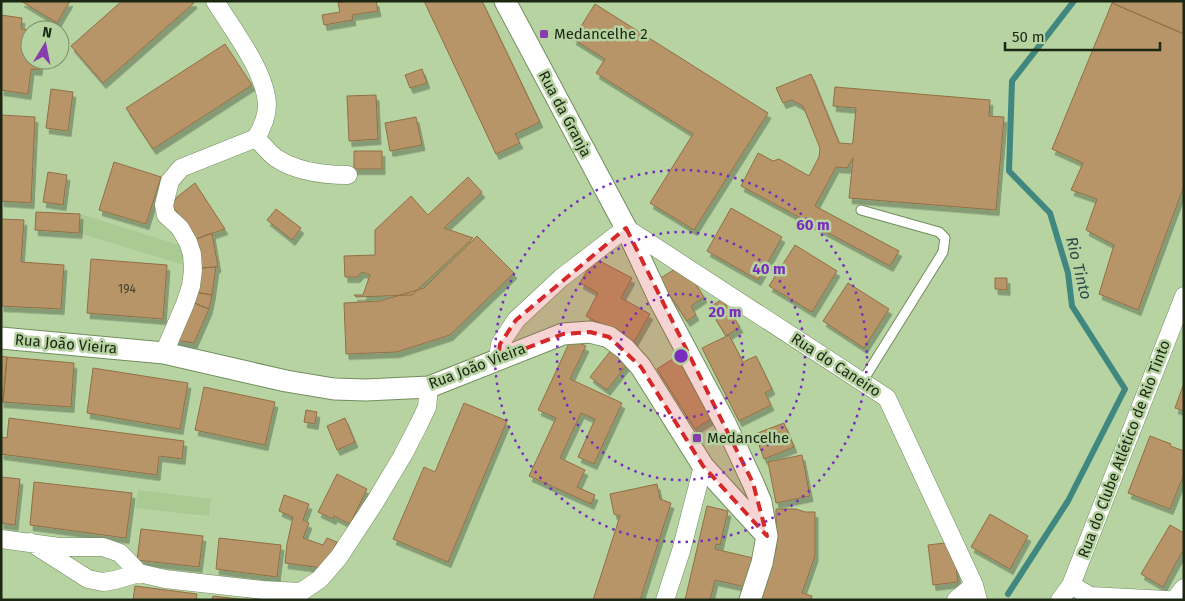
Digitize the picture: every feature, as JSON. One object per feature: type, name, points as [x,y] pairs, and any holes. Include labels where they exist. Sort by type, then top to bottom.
[{"type":"street","points":[[164,353],[186,304],[193,270],[192,254],[188,242],[180,228],[166,215],[164,205],[170,181],[182,168],[256,138],[265,122],[267,106],[260,73],[215,1]]},
{"type":"street","name":"Rua da Granja","points":[[504,1],[626,228],[660,301],[725,423],[761,502],[767,536]]},
{"type":"street","points":[[256,138],[275,157],[300,169],[327,175],[348,176]]},
{"type":"street","points":[[498,359],[500,344],[516,320],[561,278],[626,228]]},
{"type":"street","name":"Rua do Caneiro","points":[[626,228],[887,398],[976,593]]},
{"type":"street","name":"Rua do Clube Atlético de Rio Tinto","points":[[1060,600],[1071,585],[1184,296]]},
{"type":"street","name":"Rua João Vieira","points":[[1,338],[164,353],[286,381],[334,389],[429,387],[563,334],[590,332],[609,337],[625,349],[641,367],[703,466],[767,536]]},
{"type":"street","points":[[30,542],[88,579],[103,582],[139,573],[165,579],[300,596],[320,579],[339,557],[380,494],[423,416],[427,407],[429,387]]},
{"type":"street","points":[[665,600],[681,551],[703,466]]},
{"type":"street","points":[[750,600],[762,564],[767,536]]},
{"type":"street","points":[[1,538],[59,546],[103,547],[120,553],[139,573]]},
{"type":"street","points":[[1071,585],[1090,596],[1167,600]]},
{"type":"street","points":[[1174,600],[1184,588]]},
{"type":"street","points":[[956,600],[976,593]]},
{"type":"lane","points":[[861,210],[939,232],[946,238],[943,252],[862,382]]},
{"type":"highlighted area","points":[[626,228],[753,483],[767,536],[703,466],[641,367],[609,337],[590,332],[563,334],[498,359],[500,344],[516,320]]},
{"type":"shaded area","points":[[36,212],[80,214],[182,246],[184,265],[79,233],[79,228],[78,233],[35,230]]},
{"type":"shaded area","points":[[138,490],[211,499],[209,516],[135,508]]},
{"type":"building","points":[[21,1],[70,1],[59,20],[52,20]]},
{"type":"building","points":[[122,1],[193,1],[194,3],[103,83],[71,46]]},
{"type":"building","points":[[346,1],[376,1],[378,11],[352,15],[353,20],[324,25],[322,15],[340,12],[338,3]]},
{"type":"building","points":[[424,1],[482,1],[540,122],[515,134],[520,143],[496,154]]},
{"type":"building","points":[[1113,1],[1184,1],[1184,34],[1112,3]]},
{"type":"building","points":[[1112,3],[1184,34],[1184,186],[1138,310],[1099,294],[1114,245],[1086,230],[1097,199],[1071,190],[1083,163],[1052,149]]},
{"type":"building","points":[[595,4],[768,113],[694,230],[650,203],[693,134],[596,73],[605,59],[573,39]]},
{"type":"building","points":[[1,15],[22,18],[20,20],[20,70],[31,70],[28,94],[1,90]]},
{"type":"building","points":[[225,44],[252,85],[153,149],[126,108]]},
{"type":"building","points":[[422,69],[427,83],[410,88],[405,75]]},
{"type":"building","points":[[811,74],[839,143],[852,144],[856,108],[833,106],[835,87],[990,100],[989,116],[1004,117],[996,210],[849,198],[853,158],[847,168],[836,167],[815,206],[899,251],[890,266],[741,186],[758,153],[773,161],[779,159],[809,176],[819,157],[820,148],[803,106],[792,100],[783,103],[776,88]]},
{"type":"building","points":[[51,89],[73,92],[68,131],[46,128]]},
{"type":"building","points":[[376,95],[378,139],[349,141],[347,96]]},
{"type":"building","points":[[1,115],[35,117],[31,203],[1,201]]},
{"type":"building","points":[[416,117],[422,145],[390,151],[385,123]]},
{"type":"building","points":[[354,151],[382,151],[382,169],[354,169]]},
{"type":"building","points":[[114,162],[161,177],[146,224],[99,210]]},
{"type":"building","points":[[48,172],[67,175],[63,205],[43,202]]},
{"type":"building","points":[[468,177],[482,192],[444,228],[473,238],[412,295],[356,297],[354,295],[363,295],[370,275],[362,272],[357,277],[345,277],[344,256],[375,255],[375,230],[411,196],[428,215]]},
{"type":"building","points":[[195,183],[225,229],[196,239],[172,205],[177,197]]},
{"type":"building","points":[[731,208],[782,237],[758,280],[707,251]]},
{"type":"building","points":[[276,209],[301,228],[292,240],[267,220]]},
{"type":"building","points":[[36,212],[80,214],[79,233],[35,230]]},
{"type":"building","points":[[1,219],[24,220],[21,262],[64,265],[61,309],[1,306]]},
{"type":"building","points":[[212,233],[218,267],[199,268],[196,239]]},
{"type":"building","points":[[477,236],[514,273],[450,335],[397,352],[346,354],[344,303],[380,301],[424,288]]},
{"type":"building","points":[[795,245],[837,271],[812,312],[769,286]]},
{"type":"building","points":[[594,258],[632,278],[621,298],[650,314],[634,342],[586,316],[598,293],[580,283]]},
{"type":"building","points":[[91,259],[167,265],[163,319],[87,313]]},
{"type":"building","points":[[683,264],[704,297],[691,306],[696,315],[687,321],[659,279]]},
{"type":"building","points":[[216,267],[212,295],[195,292],[199,268]]},
{"type":"building","points":[[995,278],[1007,278],[1007,290],[995,289]]},
{"type":"building","points":[[848,283],[889,309],[864,348],[823,321]]},
{"type":"building","points":[[195,292],[212,295],[209,309],[192,302]]},
{"type":"building","points":[[722,299],[740,327],[726,336],[709,308]]},
{"type":"building","points":[[192,302],[209,309],[194,343],[175,340]]},
{"type":"building","points":[[729,335],[743,362],[756,356],[772,389],[765,393],[771,405],[739,421],[702,348]]},
{"type":"building","points":[[571,339],[586,346],[570,379],[622,403],[594,464],[578,457],[595,419],[581,413],[560,458],[585,470],[577,487],[595,495],[591,504],[529,476],[556,418],[538,410]]},
{"type":"building","points":[[612,349],[629,362],[607,390],[590,377]]},
{"type":"building","points":[[679,355],[717,415],[695,429],[657,369]]},
{"type":"building","points":[[1,356],[7,357],[3,402],[1,402]]},
{"type":"building","points":[[7,357],[74,363],[71,407],[3,402]]},
{"type":"building","points":[[93,368],[188,383],[180,429],[87,413]]},
{"type":"building","points":[[1184,383],[1184,411],[1175,408]]},
{"type":"building","points":[[204,387],[275,402],[265,445],[195,430]]},
{"type":"building","points":[[464,403],[507,421],[448,562],[393,539],[424,467],[435,472]]},
{"type":"building","points":[[306,410],[317,412],[315,424],[304,422]]},
{"type":"building","points":[[9,418],[184,441],[182,459],[159,456],[157,475],[1,454],[1,437],[7,438]]},
{"type":"building","points":[[345,418],[355,442],[337,450],[327,426]]},
{"type":"building","points":[[784,423],[794,447],[764,459],[755,434]]},
{"type":"building","points":[[1150,436],[1184,451],[1184,474],[1170,509],[1128,493]]},
{"type":"building","points":[[802,455],[810,496],[776,503],[768,462]]},
{"type":"building","points":[[337,474],[367,489],[350,524],[334,516],[333,519],[318,512]]},
{"type":"building","points":[[1,477],[20,479],[15,525],[1,523]]},
{"type":"building","points":[[34,482],[132,493],[126,538],[30,525]]},
{"type":"building","points":[[657,484],[660,499],[671,503],[640,600],[593,600],[620,516],[614,514],[610,494]]},
{"type":"building","points":[[284,495],[309,504],[303,520],[309,523],[303,538],[323,545],[327,538],[337,542],[323,568],[285,563],[293,517],[279,511]]},
{"type":"building","points":[[707,506],[728,511],[720,545],[716,544],[715,549],[753,558],[746,587],[715,580],[710,600],[685,600]]},
{"type":"building","points":[[776,509],[796,509],[805,512],[815,512],[815,556],[802,593],[812,596],[811,600],[759,600],[776,549]]},
{"type":"building","points":[[990,514],[1028,536],[1010,569],[971,547]]},
{"type":"building","points":[[1170,525],[1184,533],[1184,553],[1182,552],[1163,587],[1141,574]]},
{"type":"building","points":[[141,529],[203,536],[199,567],[137,560]]},
{"type":"building","points":[[219,538],[281,545],[277,577],[216,569]]},
{"type":"building","points":[[953,542],[958,582],[933,585],[928,545]]},
{"type":"building","points":[[135,586],[197,594],[196,600],[133,600]]},
{"type":"building","points":[[213,596],[247,600],[212,600]]},
{"type":"waterway","name":"Rio Tinto","points":[[1008,594],[1068,501],[1125,389],[1072,306],[1068,273],[1050,213],[1009,171],[1012,81],[1074,1]]},
{"type":"place","name":"Medancelhe 2","points":[[544,34]]},
{"type":"place","name":"Medancelhe","points":[[697,438]]}]
